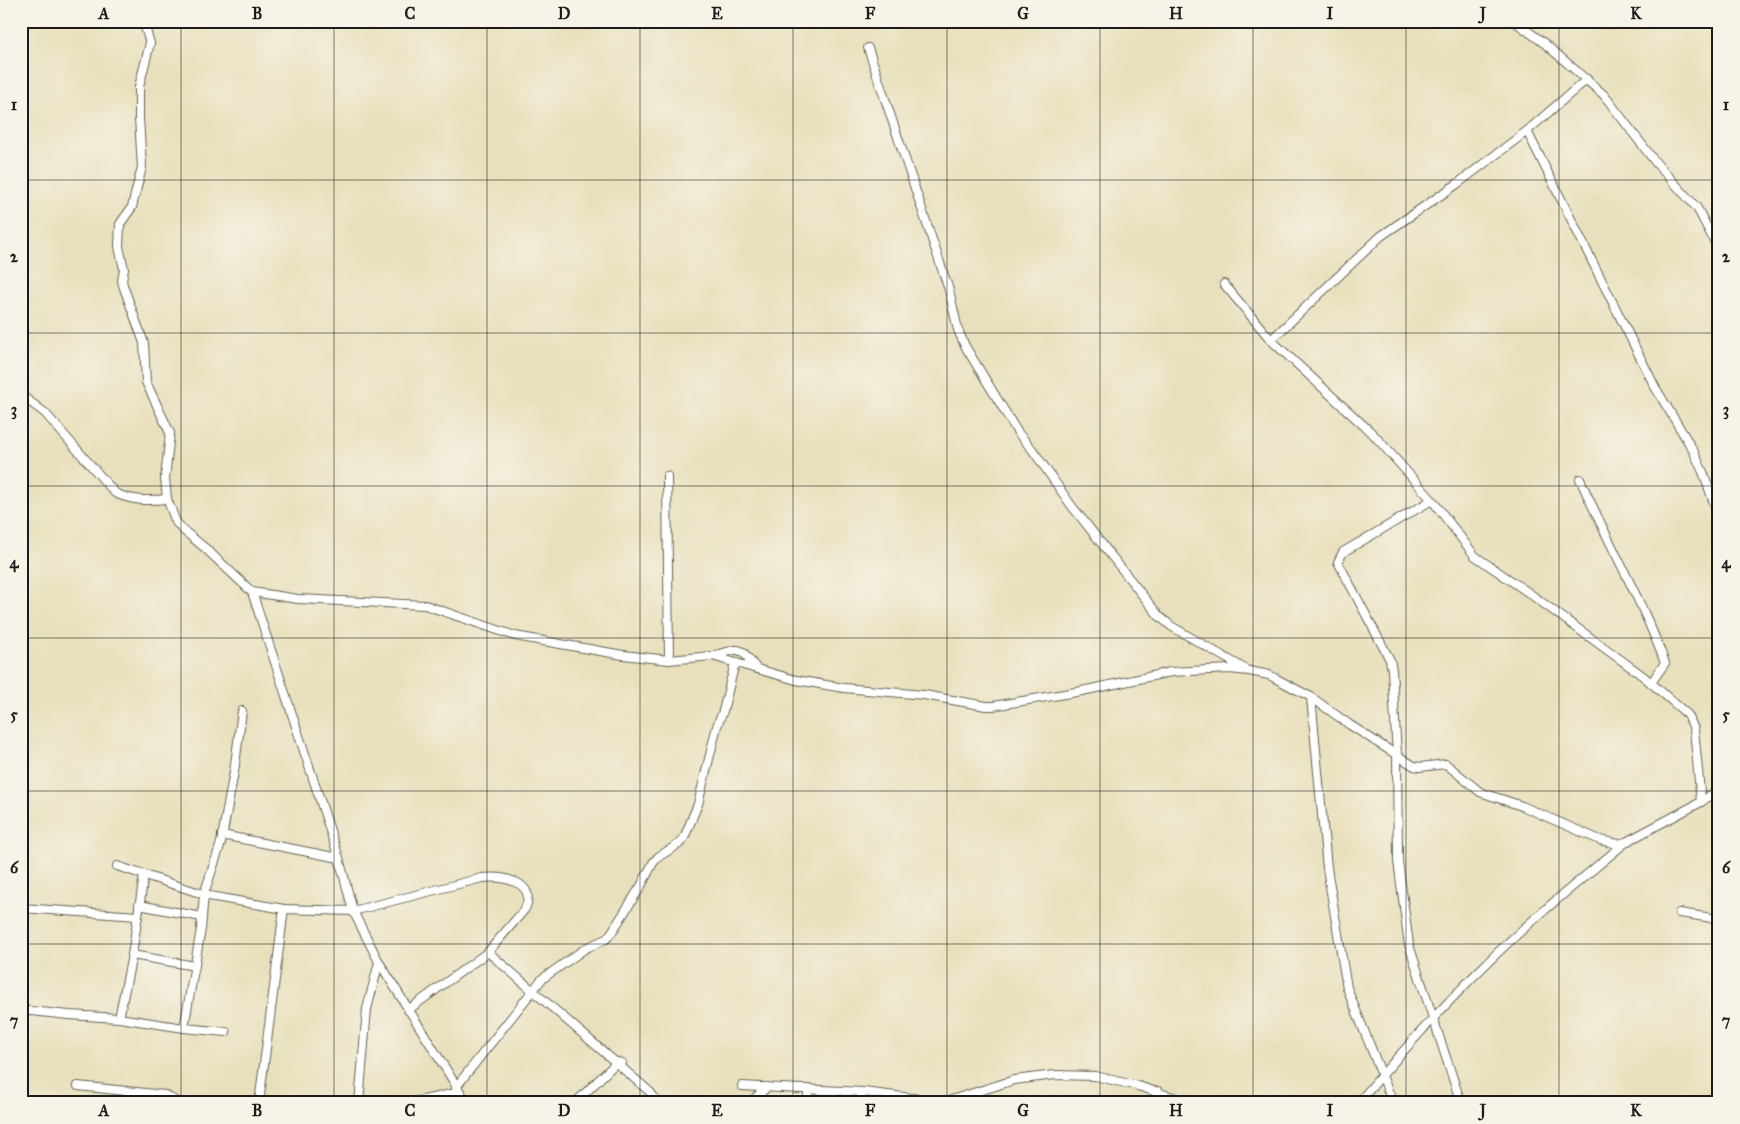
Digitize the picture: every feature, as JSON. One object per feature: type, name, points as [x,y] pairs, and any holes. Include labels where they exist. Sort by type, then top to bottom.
[{"type":"street","points":[[143,21],[150,37],[150,43],[139,87],[142,166],[132,207],[120,224],[118,247],[124,269],[122,281],[146,350],[145,377],[170,432],[164,478],[167,499],[176,522],[183,530],[252,592],[339,858],[353,911],[408,1010],[467,1103]]},
{"type":"street","points":[[1514,21],[1544,43],[1604,95],[1656,163],[1697,208],[1719,250]]},
{"type":"street","points":[[868,48],[949,290],[958,330],[965,346],[1018,433],[1032,449],[1071,505],[1159,616],[1171,626],[1249,671]]},
{"type":"street","points":[[1271,340],[1381,236],[1457,184],[1527,131],[1587,79]]},
{"type":"street","points":[[1527,131],[1655,387],[1693,450],[1719,517]]},
{"type":"street","points":[[1224,284],[1271,340],[1374,435],[1432,500],[1475,556],[1651,683],[1688,715],[1694,729],[1701,802]]},
{"type":"street","points":[[21,395],[45,413],[115,493],[128,499],[167,499]]},
{"type":"street","points":[[667,476],[670,660]]},
{"type":"street","points":[[1580,479],[1596,516],[1656,638],[1665,663],[1651,683]]},
{"type":"street","points":[[1432,500],[1343,552],[1338,562],[1390,660],[1397,755],[1398,861],[1409,945],[1461,1103]]},
{"type":"street","points":[[252,592],[298,599],[425,605],[515,636],[623,655],[670,660],[712,656],[738,650],[743,652],[756,669]]},
{"type":"street","points":[[712,656],[796,680],[844,688],[924,695],[993,706],[1082,692],[1171,672],[1229,668],[1270,674],[1311,697],[1350,725],[1414,766],[1446,764],[1480,792],[1522,806],[1600,840],[1618,844],[1626,842]]},
{"type":"street","points":[[410,1103],[458,1089],[542,979],[586,948],[606,939],[641,886],[653,862],[679,844],[684,838],[698,804],[735,663]]},
{"type":"street","points":[[1311,697],[1327,868],[1347,988],[1393,1103]]},
{"type":"street","points":[[184,1028],[195,966],[204,894],[222,836],[234,772],[242,711]]},
{"type":"street","points":[[1358,1103],[1433,1017],[1486,964],[1549,907],[1626,842],[1701,802],[1719,789]]},
{"type":"street","points":[[222,836],[339,858]]},
{"type":"street","points":[[117,866],[204,894],[284,909],[353,911],[482,878],[491,877],[519,882],[526,889],[528,902],[526,909],[488,952],[408,1010]]},
{"type":"street","points":[[119,1018],[132,955],[144,874]]},
{"type":"street","points":[[139,905],[202,917]]},
{"type":"street","points":[[21,908],[138,916]]},
{"type":"street","points":[[259,1103],[284,921],[284,909]]},
{"type":"street","points":[[1679,913],[1719,919]]},
{"type":"street","points":[[488,952],[619,1063],[650,1092],[658,1103]]},
{"type":"street","points":[[132,955],[195,966]]},
{"type":"street","points":[[359,1103],[367,1009],[380,962]]},
{"type":"street","points":[[21,1010],[119,1018],[226,1032]]},
{"type":"street","points":[[575,1103],[619,1063]]},
{"type":"street","points":[[742,1086],[863,1092],[945,1102],[1014,1080],[1055,1075],[1102,1077],[1158,1091],[1192,1103]]},
{"type":"street","points":[[78,1086],[165,1095],[179,1103]]},
{"type":"street","points":[[750,1103],[767,1087]]},
{"type":"street","points":[[808,1089],[808,1103]]},
{"type":"street","points":[[1154,1103],[1158,1091]]},
{"type":"street","points":[[860,1103],[863,1092]]}]
